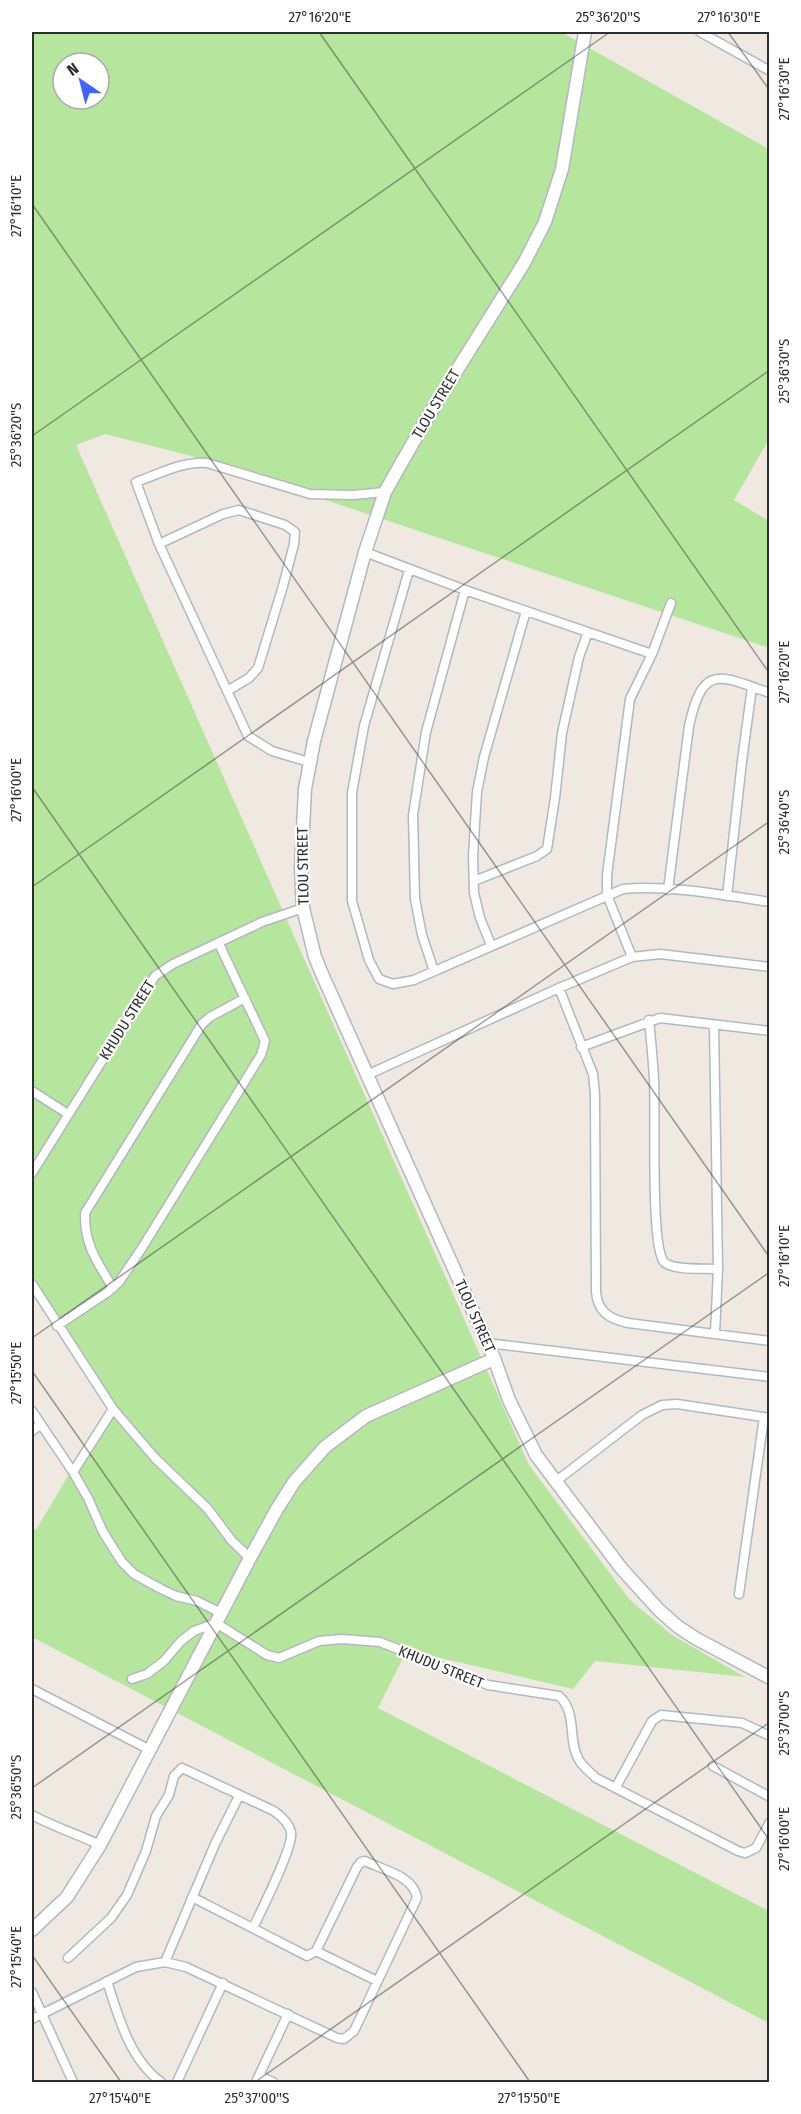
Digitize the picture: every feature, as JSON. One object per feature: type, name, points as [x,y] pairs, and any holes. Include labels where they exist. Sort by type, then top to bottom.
[{"type":"street","name":"TLOU STREET","points":[[585,32],[562,169],[545,222],[524,263],[427,418],[386,492],[365,552],[309,762],[302,826],[303,908],[321,974],[487,1343],[527,1439],[555,1482],[621,1568],[659,1610],[694,1638],[770,1678]]},
{"type":"street","points":[[700,32],[770,71]]},
{"type":"street","points":[[309,762],[272,751],[248,736],[159,544],[136,482],[191,464],[207,463],[310,494],[353,495],[386,492]]},
{"type":"street","points":[[159,544],[217,517],[239,510],[285,525],[295,532],[289,564],[258,668],[249,678],[227,691]]},
{"type":"street","points":[[365,552],[465,590],[652,654]]},
{"type":"street","points":[[409,570],[364,726],[354,774],[351,812],[351,894],[369,960],[379,979],[389,984],[402,983],[435,971],[618,890],[632,888],[668,890],[770,902]]},
{"type":"street","points":[[435,971],[422,935],[416,899],[413,815],[426,732],[465,590]]},
{"type":"street","points":[[632,957],[607,895],[607,875],[630,699],[652,654],[671,603]]},
{"type":"street","points":[[491,945],[477,906],[474,881],[473,856],[479,778],[526,611]]},
{"type":"street","points":[[474,881],[537,856],[548,847],[562,733],[579,657],[588,632]]},
{"type":"street","points":[[668,890],[689,726],[694,705],[708,682],[717,677],[725,677],[770,693]]},
{"type":"street","points":[[728,896],[752,687]]},
{"type":"street","name":"KHUDU STREET","points":[[32,1173],[154,976],[173,964],[262,922],[303,908]]},
{"type":"street","points":[[57,1326],[113,1288],[142,1248],[261,1055],[265,1041],[219,944]]},
{"type":"street","points":[[367,1075],[559,987],[632,957],[660,954],[770,967]]},
{"type":"street","points":[[559,987],[593,1074],[597,1301],[608,1317],[616,1321],[770,1341]]},
{"type":"street","points":[[113,1288],[91,1254],[85,1227],[85,1213],[202,1024],[210,1017],[245,998]]},
{"type":"street","points":[[581,1047],[655,1018],[770,1031]]},
{"type":"street","points":[[649,1020],[654,1080],[655,1204],[658,1249],[663,1260],[670,1266],[718,1269]]},
{"type":"street","points":[[714,1025],[718,1269],[715,1333]]},
{"type":"street","points":[[32,1091],[68,1114]]},
{"type":"street","points":[[32,1284],[57,1326],[113,1409],[155,1458],[208,1509],[232,1541],[250,1558]]},
{"type":"street","points":[[487,1343],[770,1377]]},
{"type":"street","points":[[32,1930],[67,1897],[100,1845],[250,1558],[294,1482],[336,1437],[366,1416],[494,1359]]},
{"type":"street","points":[[555,1482],[642,1415],[662,1405],[677,1404],[767,1418],[739,1594]]},
{"type":"street","points":[[73,1472],[113,1409]]},
{"type":"street","points":[[32,1411],[73,1472],[103,1532],[126,1567],[134,1574],[176,1596],[197,1600],[218,1618]]},
{"type":"street","points":[[32,1431],[40,1425]]},
{"type":"street","points":[[132,1679],[147,1674],[164,1661],[194,1631],[218,1618]]},
{"type":"street","name":"KHUDU STREET","points":[[218,1618],[267,1655],[279,1658],[319,1641],[380,1642],[488,1685],[555,1695],[564,1701],[568,1711],[579,1760],[596,1778],[745,1853],[760,1842],[770,1822]]},
{"type":"street","points":[[32,1689],[150,1750]]},
{"type":"street","points":[[616,1788],[652,1720],[661,1715],[742,1723],[770,1736]]},
{"type":"street","points":[[713,1766],[770,1797]]},
{"type":"street","points":[[68,1958],[111,1918],[128,1894],[146,1851],[156,1816],[169,1795],[174,1776],[182,1768],[279,1814],[292,1835],[290,1846],[253,1928]]},
{"type":"street","points":[[165,1962],[192,1897],[239,1796]]},
{"type":"street","points":[[32,1815],[66,1832],[79,1835],[100,1845]]},
{"type":"street","points":[[32,2019],[136,1967],[165,1962],[186,1967],[337,2038],[344,2038],[354,2031],[417,1898],[415,1889],[408,1881],[365,1861],[361,1862],[316,1951],[307,1956],[192,1897]]},
{"type":"street","points":[[316,1951],[377,1981]]},
{"type":"street","points":[[107,1981],[132,2048],[142,2066],[161,2082]]},
{"type":"street","points":[[177,2082],[223,1983]]},
{"type":"street","points":[[32,1992],[73,2082]]},
{"type":"street","points":[[273,2082],[258,2079],[288,2014]]},
{"type":"green space","points":[[32,32],[561,32],[769,149],[769,439],[734,500],[769,521],[769,648],[203,459],[105,434],[76,445],[529,1465],[629,1599],[672,1635],[745,1677],[595,1661],[573,1689],[407,1650],[378,1708],[769,1911],[769,2023],[32,1637],[32,1528],[36,1530],[112,1402],[32,1282]]}]
